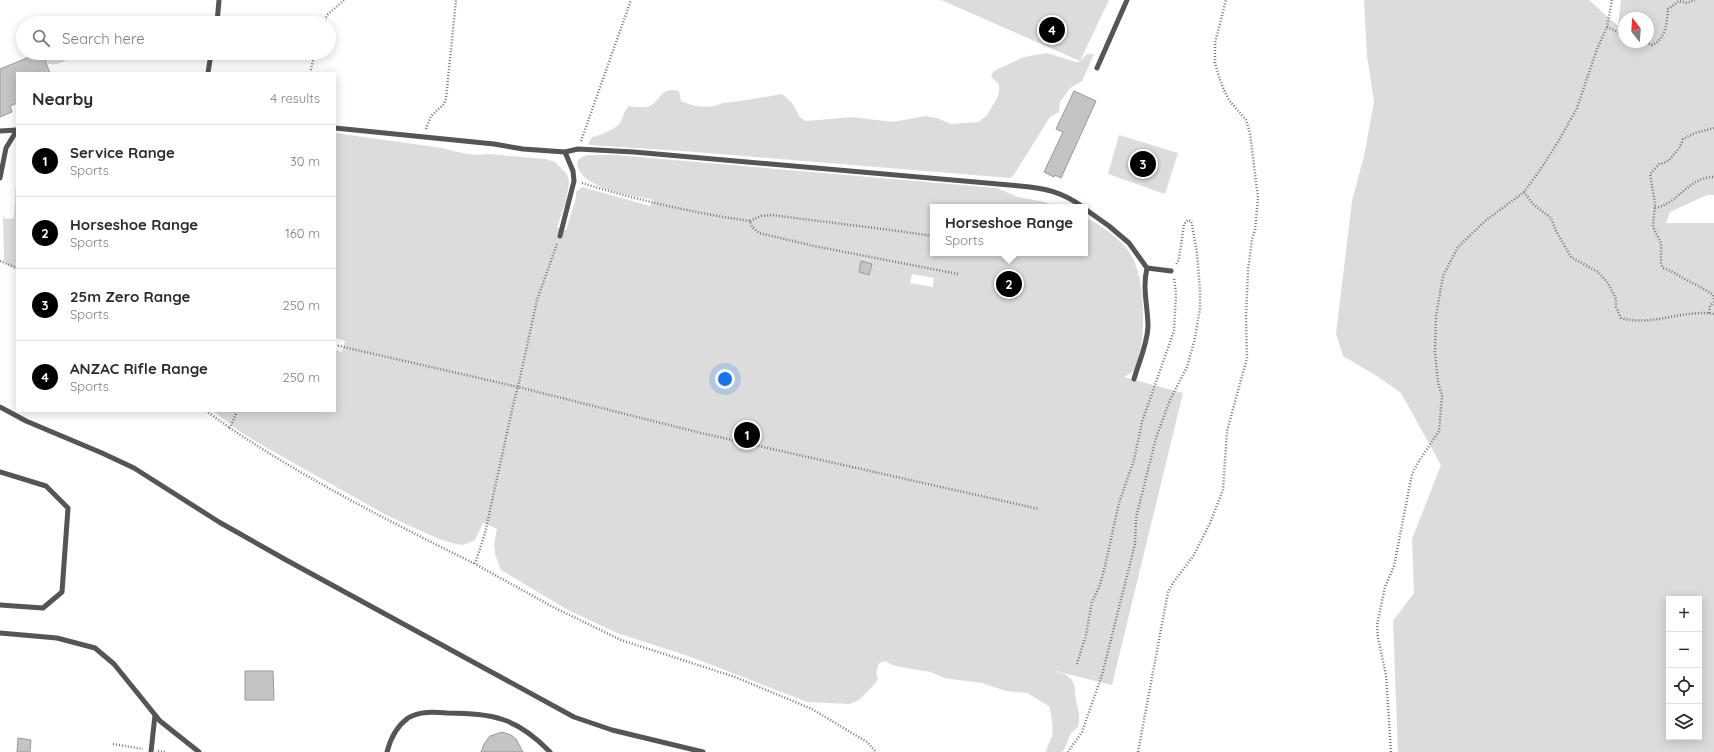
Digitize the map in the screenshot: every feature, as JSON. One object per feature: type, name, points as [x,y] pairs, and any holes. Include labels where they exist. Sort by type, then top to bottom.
[{"type":"lane","points":[[218,16],[219,0]]},
{"type":"lane","points":[[1097,68],[1127,0]]},
{"type":"lane","points":[[208,72],[210,60]]},
{"type":"lane","points":[[336,128],[427,137],[523,149],[565,152],[578,149],[634,152],[1035,187],[1063,194],[1078,204]]},
{"type":"lane","points":[[0,131],[16,130]]},
{"type":"lane","points":[[0,178],[6,148],[16,132]]},
{"type":"lane","points":[[560,236],[574,181],[573,171],[565,152]]},
{"type":"lane","points":[[1088,211],[1129,243],[1148,268],[1171,272]]},
{"type":"lane","points":[[1134,379],[1147,335],[1148,326],[1145,280],[1148,268]]},
{"type":"lane","points":[[0,407],[26,421],[134,468],[218,522],[281,558],[574,717],[612,730],[703,752]]},
{"type":"lane","points":[[0,472],[46,486],[68,508],[62,592],[43,608],[0,605]]},
{"type":"lane","points":[[0,632],[57,638],[95,648],[114,664],[160,721],[199,752]]},
{"type":"lane","points":[[387,752],[397,731],[408,718],[426,713],[480,714],[502,719],[529,733],[550,752]]},
{"type":"lane","points":[[151,751],[155,715]]},
{"type":"path","points":[[327,16],[344,0]]},
{"type":"path","points":[[427,137],[426,128],[431,116],[444,104],[446,99],[456,0]]},
{"type":"path","points":[[578,149],[631,0]]},
{"type":"path","points":[[1138,752],[1168,592],[1194,555],[1210,523],[1223,490],[1227,431],[1246,358],[1248,264],[1255,230],[1258,198],[1250,133],[1246,120],[1224,90],[1216,63],[1215,43],[1226,0]]},
{"type":"path","points":[[1391,752],[1386,675],[1378,638],[1377,625],[1385,587],[1394,566],[1412,474],[1439,431],[1442,396],[1438,382],[1436,316],[1443,276],[1458,247],[1467,236],[1501,208],[1524,192],[1540,170],[1577,108],[1597,49],[1607,27],[1612,0]]},
{"type":"path","points":[[1654,44],[1658,42],[1667,27],[1668,9],[1679,1],[1687,3],[1695,0]]},
{"type":"path","points":[[1607,27],[1618,32]]},
{"type":"path","points":[[310,72],[313,60]]},
{"type":"path","points":[[1709,313],[1710,306],[1714,301],[1714,295],[1708,290],[1688,281],[1672,270],[1663,268],[1661,264],[1661,243],[1653,227],[1655,208],[1650,174],[1659,164],[1670,159],[1680,147],[1683,139],[1695,133],[1714,128]]},
{"type":"path","points":[[1655,208],[1662,207],[1698,180],[1714,177]]},
{"type":"path","points":[[574,181],[643,201],[750,222],[761,216],[772,215],[845,225],[867,226],[930,236]]},
{"type":"path","points":[[1524,192],[1533,204],[1551,218],[1556,231],[1571,257],[1598,272],[1608,283],[1616,299],[1616,307],[1621,318],[1629,320],[1642,320],[1682,314],[1714,314]]},
{"type":"path","points":[[1068,752],[1082,732],[1102,676],[1134,544],[1136,518],[1156,438],[1170,400],[1187,367],[1195,338],[1200,308],[1200,291],[1197,253],[1190,221],[1188,220],[1184,224],[1179,259],[1171,272],[1176,287],[1174,331],[1142,422],[1134,460],[1119,503],[1105,566],[1100,585],[1092,602],[1086,635],[1077,664]]},
{"type":"path","points":[[750,222],[752,227],[758,233],[814,246],[958,274]]},
{"type":"path","points":[[475,564],[485,533],[537,300],[560,236]]},
{"type":"path","points":[[0,261],[16,268]]},
{"type":"path","points":[[336,345],[518,387],[701,433],[1039,509]]},
{"type":"path","points":[[207,412],[230,428],[310,478],[416,535],[475,564],[553,607],[621,640],[735,677],[812,709],[867,742],[876,752]]},
{"type":"path","points":[[230,428],[237,412]]},
{"type":"path","points":[[113,744],[151,751],[166,752]]},
{"type":"shaded area","points":[[941,0],[1109,0],[1080,61]]},
{"type":"shaded area","points":[[1364,0],[1589,0],[1618,26],[1618,48],[1654,48],[1654,12],[1620,12],[1621,0],[1714,0],[1714,195],[1707,195],[1670,212],[1666,223],[1714,223],[1714,752],[1398,752],[1393,621],[1414,593],[1412,539],[1441,465],[1401,393],[1377,376],[1343,356],[1336,334],[1352,201],[1364,156],[1374,102],[1367,56]]},
{"type":"shaded area","points":[[1047,53],[1076,62],[1079,62],[1087,54],[1094,54],[1082,81],[1070,88],[1060,102],[1059,112],[1050,117],[1013,176],[1010,178],[588,144],[592,137],[615,128],[620,123],[629,106],[645,107],[654,103],[663,93],[672,90],[679,91],[681,101],[702,107],[711,107],[723,103],[782,94],[792,103],[800,117],[807,121],[852,117],[893,122],[925,116],[937,118],[951,124],[979,122],[987,115],[999,93],[999,85],[991,76],[994,71],[1024,57]]},
{"type":"shaded area","points":[[45,60],[66,60],[59,63],[46,63]]},
{"type":"shaded area","points":[[336,133],[442,148],[475,155],[489,154],[545,159],[555,162],[567,174],[569,183],[566,201],[557,227],[566,230],[576,198],[576,192],[582,187],[650,206],[653,200],[609,190],[598,186],[589,180],[581,173],[577,165],[578,160],[586,155],[616,155],[997,188],[1018,197],[1050,204],[930,204],[930,256],[1088,256],[1088,219],[1110,232],[1126,247],[1135,264],[1139,277],[1143,310],[1142,342],[1139,357],[1134,370],[1124,377],[1183,393],[1112,685],[1055,671],[1072,679],[1079,720],[1078,727],[1071,733],[1062,752],[1046,752],[1053,733],[1049,706],[1027,693],[1006,691],[982,683],[944,678],[931,672],[892,665],[885,661],[879,663],[876,674],[878,678],[875,684],[859,700],[849,704],[807,702],[691,657],[617,633],[568,610],[501,570],[495,554],[494,544],[497,529],[483,523],[475,540],[463,545],[439,539],[386,515],[260,444],[239,431],[214,412],[336,412],[336,350],[342,352],[345,341],[336,338]],"holes":[[[912,274],[934,278],[933,287],[910,283]]]},
{"type":"shaded area","points":[[1119,135],[1178,153],[1165,194],[1108,174]]},
{"type":"shaded area","points":[[16,182],[16,270],[7,265],[4,261],[3,217],[6,219],[14,218]]},
{"type":"building","points":[[22,60],[45,60],[50,72],[16,72],[16,103],[10,106],[12,112],[0,117],[0,69]]},
{"type":"building","points":[[1074,91],[1096,101],[1061,178],[1055,175],[1054,177],[1044,172],[1063,132],[1056,129]]},
{"type":"building","points":[[861,261],[872,264],[869,275],[859,272]]},
{"type":"building","points":[[245,671],[273,671],[274,700],[245,700]]},
{"type":"building","points":[[502,732],[511,735],[516,739],[523,752],[481,752],[484,744],[490,736]]},
{"type":"building","points":[[18,738],[31,740],[30,752],[17,752]]},
{"type":"place","name":"ANZAC Rifle Range","points":[[1052,30]]},
{"type":"place","name":"25m Zero Range","points":[[1143,164]]},
{"type":"place","name":"Horseshoe Range","points":[[1009,284]]},
{"type":"place","name":"Service Range","points":[[747,435]]}]
